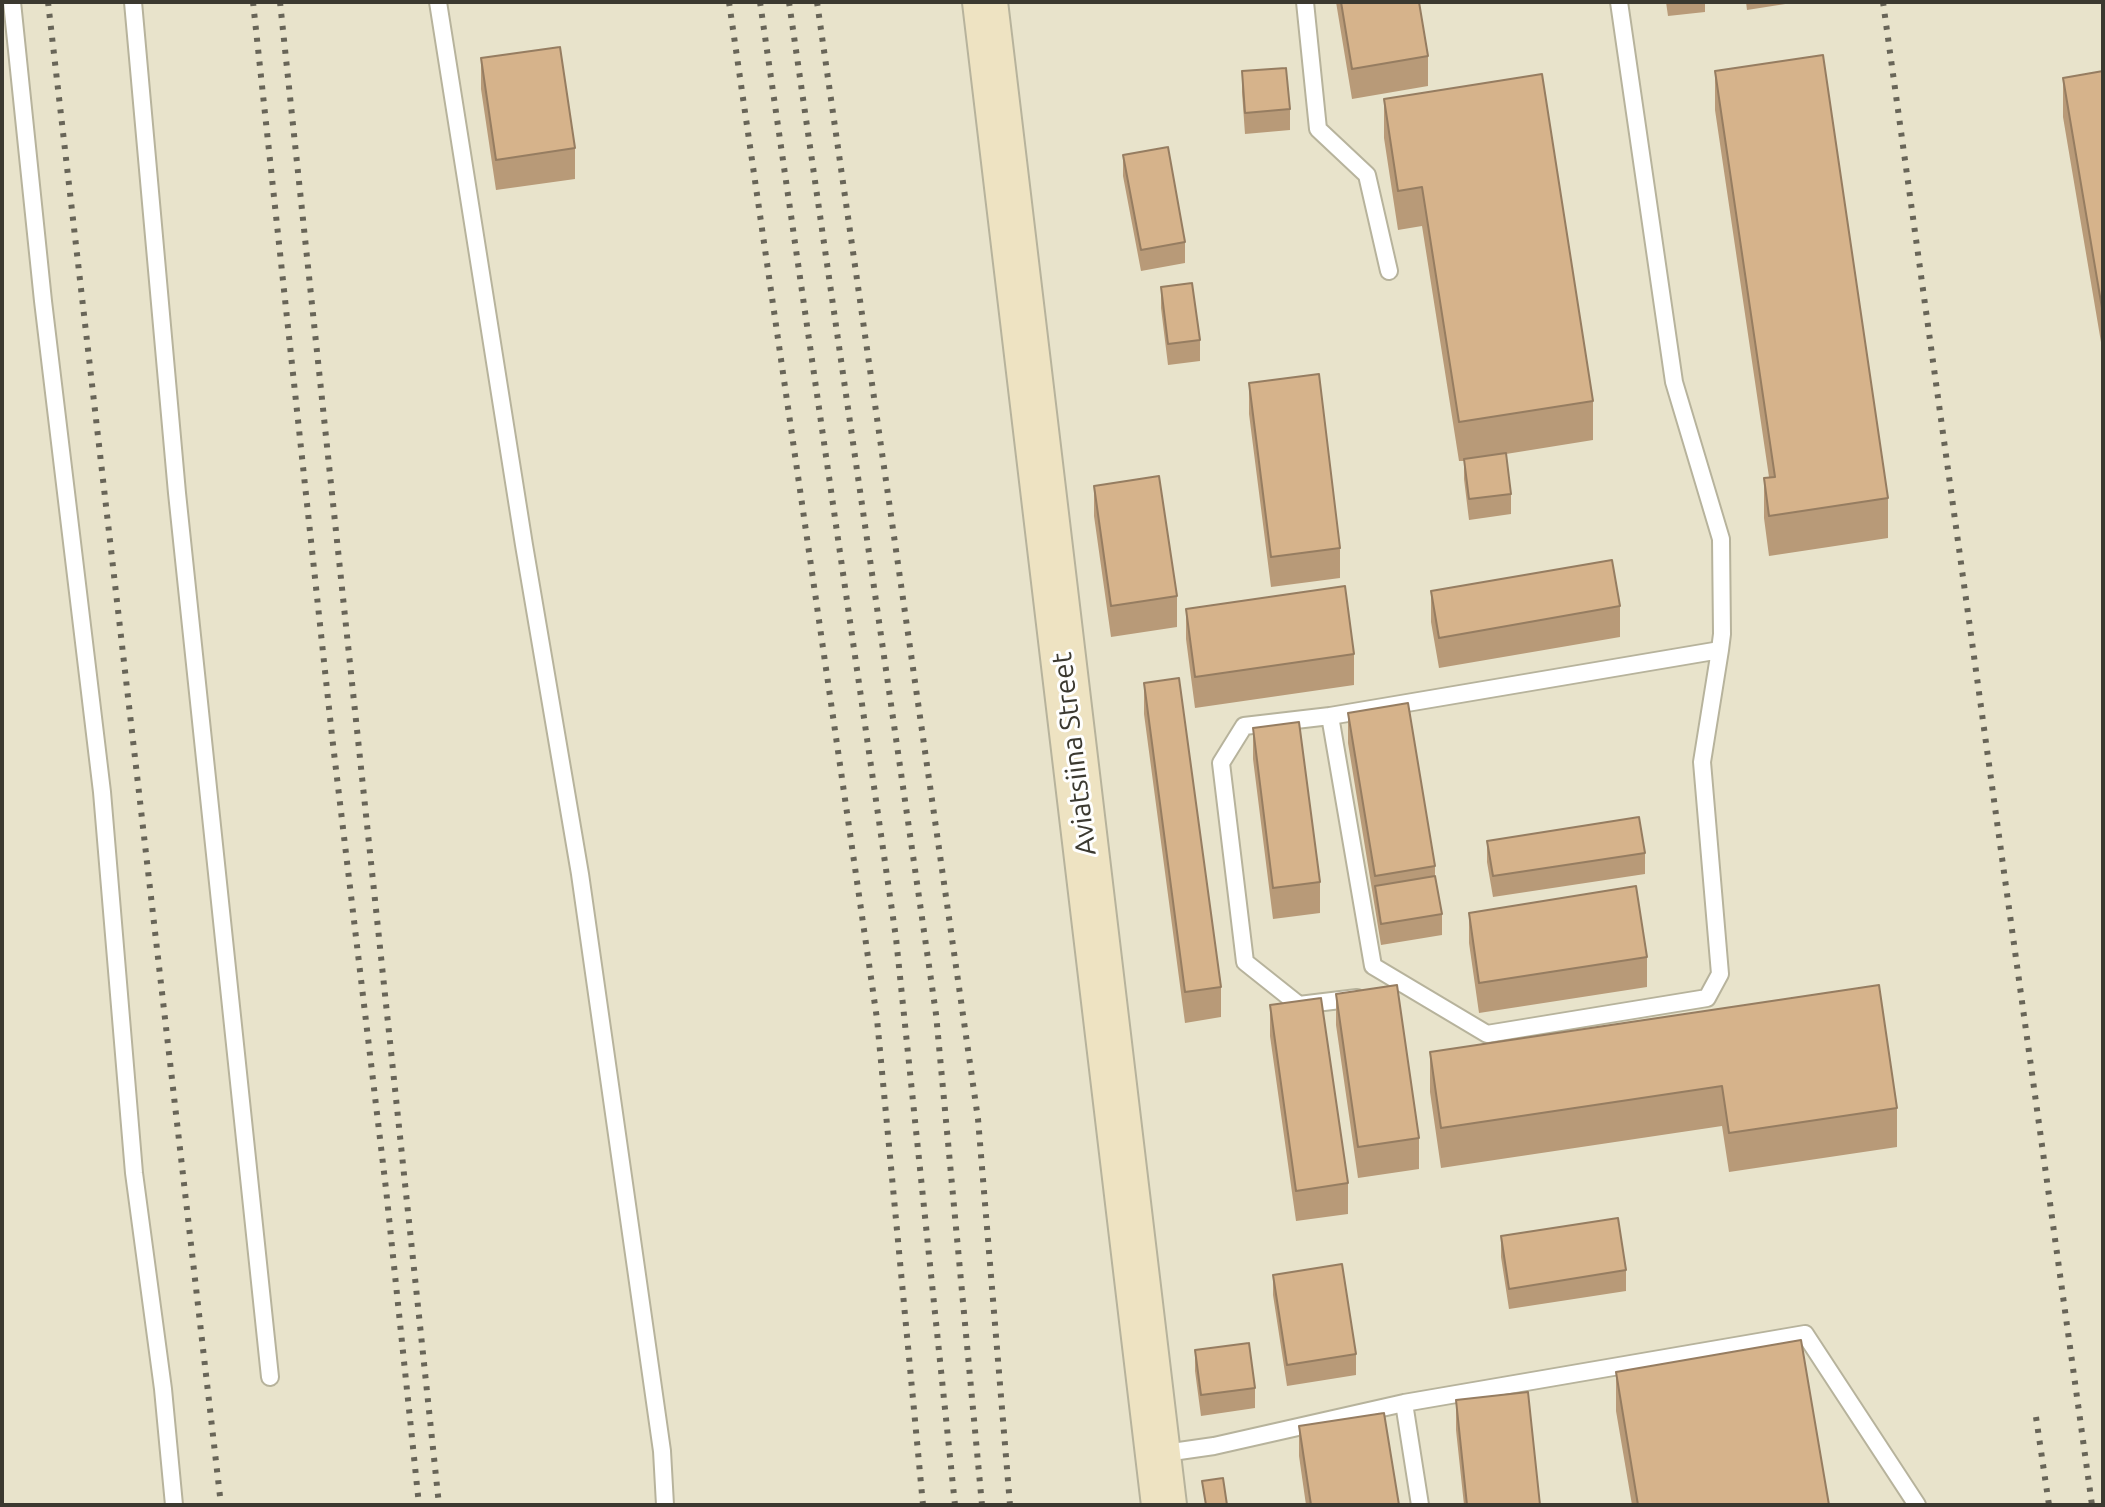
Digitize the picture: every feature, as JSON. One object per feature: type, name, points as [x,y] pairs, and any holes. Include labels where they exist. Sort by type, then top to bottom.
[{"type":"street","name":"Aviatsiina Street","points":[[985,2],[1164,1505]]},
{"type":"lane","points":[[12,2],[41,285],[102,792],[134,1173],[163,1389],[174,1505]]},
{"type":"lane","points":[[133,2],[177,493],[270,1377]]},
{"type":"lane","points":[[438,2],[580,874],[662,1451],[665,1505]]},
{"type":"lane","points":[[1305,2],[1318,129],[1367,175],[1389,271]]},
{"type":"lane","points":[[1330,716],[1373,966],[1487,1034],[1707,998],[1720,974],[1702,762],[1722,634],[1721,539],[1674,382],[1619,2]]},
{"type":"lane","points":[[1413,990],[1299,1005],[1245,962],[1221,763],[1244,726],[1330,716],[1720,650]]},
{"type":"lane","points":[[1157,1454],[1214,1446],[1404,1403],[1805,1334],[1917,1505]]},
{"type":"lane","points":[[1404,1403],[1420,1505]]},
{"type":"building","points":[[1341,2],[1419,2],[1428,56],[1352,69]]},
{"type":"building","points":[[560,47],[575,148],[496,160],[481,58]]},
{"type":"building","points":[[1823,55],[1888,498],[1769,516],[1764,478],[1775,477],[1715,71]]},
{"type":"building","points":[[1286,68],[1290,109],[1245,113],[1242,71]]},
{"type":"building","points":[[2103,71],[2103,314],[2063,78]]},
{"type":"building","points":[[1542,74],[1593,401],[1459,422],[1422,187],[1398,191],[1384,99]]},
{"type":"building","points":[[1168,147],[1185,242],[1141,250],[1123,155]]},
{"type":"building","points":[[1192,283],[1200,340],[1168,344],[1161,287]]},
{"type":"building","points":[[1319,374],[1340,548],[1271,557],[1249,383]]},
{"type":"building","points":[[1506,453],[1511,494],[1469,499],[1464,459]]},
{"type":"building","points":[[1159,476],[1177,596],[1111,606],[1094,486]]},
{"type":"building","points":[[1612,560],[1620,606],[1439,638],[1431,591]]},
{"type":"building","points":[[1345,586],[1354,654],[1195,677],[1186,609]]},
{"type":"building","points":[[1179,678],[1221,987],[1185,992],[1144,683]]},
{"type":"building","points":[[1408,703],[1435,866],[1375,876],[1348,713]]},
{"type":"building","points":[[1299,722],[1320,882],[1273,888],[1253,728]]},
{"type":"building","points":[[1639,817],[1645,853],[1493,876],[1487,841]]},
{"type":"building","points":[[1435,876],[1442,914],[1381,924],[1375,886]]},
{"type":"building","points":[[1636,886],[1647,957],[1479,983],[1469,913]]},
{"type":"building","points":[[1397,985],[1419,1138],[1358,1147],[1336,994]]},
{"type":"building","points":[[1879,985],[1897,1108],[1729,1133],[1722,1086],[1441,1128],[1430,1052]]},
{"type":"building","points":[[1321,998],[1348,1183],[1296,1191],[1270,1005]]},
{"type":"building","points":[[1618,1218],[1626,1270],[1509,1289],[1501,1236]]},
{"type":"building","points":[[1342,1264],[1356,1354],[1287,1365],[1273,1275]]},
{"type":"building","points":[[1801,1340],[1829,1505],[1638,1505],[1616,1372]]},
{"type":"building","points":[[1249,1343],[1255,1388],[1201,1395],[1195,1350]]},
{"type":"building","points":[[1528,1392],[1540,1505],[1467,1505],[1456,1400]]},
{"type":"building","points":[[1384,1413],[1399,1505],[1311,1505],[1299,1426]]},
{"type":"building","points":[[1223,1478],[1227,1505],[1206,1505],[1202,1481]]},
{"type":"railway","points":[[48,2],[221,1505]]},
{"type":"railway","points":[[253,2],[419,1505]]},
{"type":"railway","points":[[280,2],[439,1505]]},
{"type":"railway","points":[[729,2],[877,1019],[923,1505]]},
{"type":"railway","points":[[760,2],[896,938],[955,1505]]},
{"type":"railway","points":[[789,2],[936,1014],[982,1505]]},
{"type":"railway","points":[[817,2],[978,1119],[1010,1505]]},
{"type":"railway","points":[[1883,2],[2092,1505]]},
{"type":"railway","points":[[2036,1417],[2049,1505]]}]
